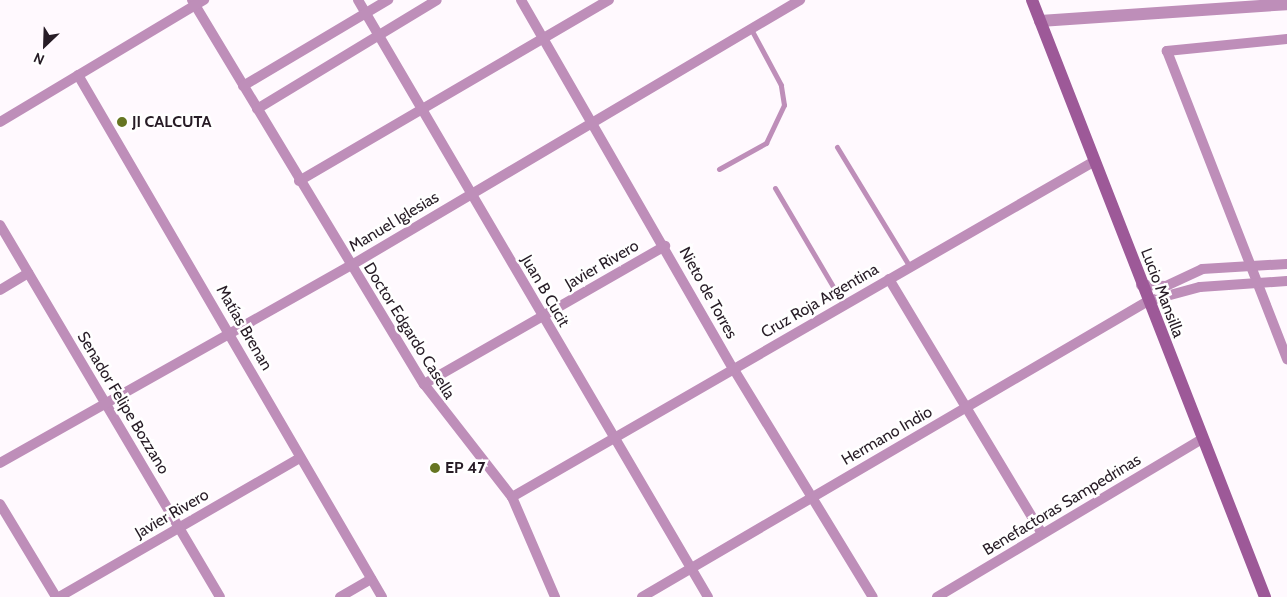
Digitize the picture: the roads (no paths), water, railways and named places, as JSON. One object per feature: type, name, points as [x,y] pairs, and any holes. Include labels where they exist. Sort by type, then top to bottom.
[{"type":"main road","name":"Lucio Mansilla","points":[[1032,0],[1141,285],[1265,597]]},
{"type":"street","name":"Juan B Cucit","points":[[358,0],[708,597]]},
{"type":"street","points":[[243,86],[388,0]]},
{"type":"street","points":[[257,109],[437,0]]},
{"type":"street","name":"Nieto de Torres","points":[[522,0],[665,246],[733,368],[810,498],[873,597]]},
{"type":"street","points":[[299,181],[421,108],[609,0]]},
{"type":"street","name":"Manuel Iglesias","points":[[0,464],[229,331],[350,266],[800,0]]},
{"type":"street","points":[[0,122],[197,2]]},
{"type":"street","name":"Doctor Edgardo Casella","points":[[197,2],[243,86],[299,181],[424,384],[512,498],[555,597]]},
{"type":"street","points":[[1040,21],[1287,4]]},
{"type":"street","points":[[1287,39],[1167,51],[1287,359]]},
{"type":"street","name":"Matías Brenan","points":[[78,75],[229,331],[300,458],[382,597]]},
{"type":"street","name":"Cruz Roja Argentina","points":[[512,498],[614,436],[1094,162]]},
{"type":"street","name":"Senador Felipe Bozzano","points":[[0,225],[220,597]]},
{"type":"street","name":"Javier Rivero","points":[[424,384],[665,246]]},
{"type":"street","points":[[1141,285],[1166,286],[1202,269],[1287,264]]},
{"type":"street","points":[[0,290],[28,273]]},
{"type":"street","points":[[888,279],[964,409],[1042,534]]},
{"type":"street","name":"Hermano Indio","points":[[642,597],[1148,302],[1200,287],[1287,281]]},
{"type":"street","name":"Benefactoras Sampedrinas","points":[[937,597],[1202,439]]},
{"type":"street","name":"Javier Rivero","points":[[58,597],[300,458]]},
{"type":"street","points":[[0,504],[58,597]]},
{"type":"street","points":[[340,597],[371,579]]},
{"type":"lane","points":[[718,169],[766,143],[784,105],[782,85],[751,29]]},
{"type":"lane","points":[[838,147],[910,267]]},
{"type":"lane","points":[[775,188],[844,305]]},
{"type":"place","name":"JI CALCUTA","points":[[122,122]]},
{"type":"place","name":"EP 47","points":[[435,468]]}]
